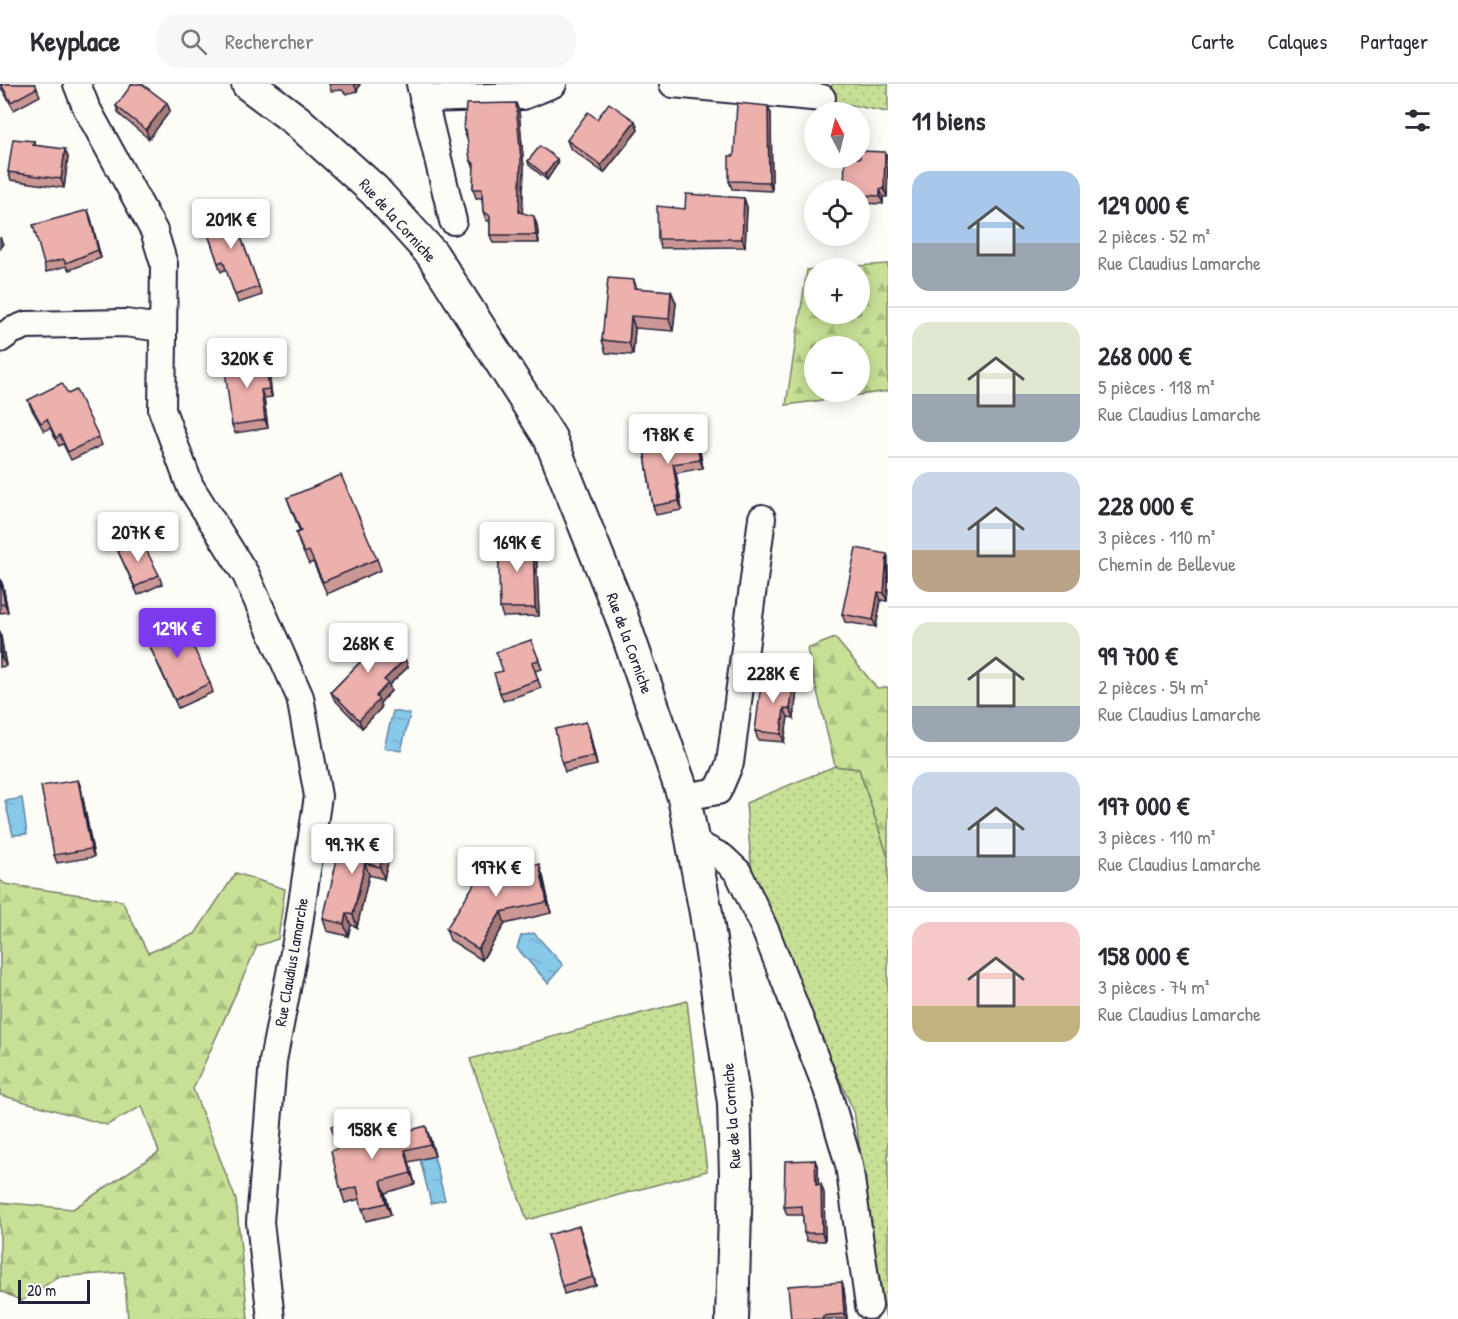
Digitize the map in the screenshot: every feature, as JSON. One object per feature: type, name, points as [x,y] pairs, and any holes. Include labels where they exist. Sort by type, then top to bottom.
[{"type":"main road","name":"Rue de la Corniche","points":[[248,84],[296,120],[374,190],[432,254],[550,438],[621,615],[684,797],[693,842],[734,1103],[736,1177],[732,1319]]},
{"type":"street","name":"Rue Claudius Lamarche","points":[[77,84],[86,107],[154,231],[164,264],[161,328],[162,410],[190,486],[246,574],[300,698],[318,796],[297,937],[273,1061],[260,1222],[271,1319]]},
{"type":"street","points":[[453,221],[422,92],[523,96],[553,84]]},
{"type":"street","points":[[673,84],[822,98]]},
{"type":"street","points":[[0,339],[11,331],[26,326],[125,323],[161,328]]},
{"type":"street","points":[[684,797],[718,791],[730,764],[762,518]]},
{"type":"street","points":[[693,842],[722,857],[738,872],[766,932],[827,1089],[849,1165],[868,1306]]},
{"type":"green space","points":[[832,84],[888,84],[888,112],[870,109],[870,102],[829,101]]},
{"type":"green space","points":[[888,264],[888,391],[870,393],[870,336],[804,336],[804,402],[808,402],[786,405],[804,289],[804,324],[870,324],[870,265]]},
{"type":"green space","points":[[835,638],[877,688],[888,687],[888,857],[859,769],[835,766],[807,649]]},
{"type":"green space","points":[[835,766],[859,769],[888,857],[888,1319],[886,1319],[854,1112],[753,885],[746,803]]},
{"type":"green space","points":[[236,873],[285,889],[278,939],[257,946],[193,1089],[236,1200],[248,1319],[128,1319],[124,1272],[58,1277],[22,1301],[0,1291],[0,1202],[73,1209],[159,1152],[142,1106],[107,1125],[0,1095],[0,880],[5,884],[122,901],[148,953],[195,934]]},
{"type":"green space","points":[[687,1001],[707,1171],[527,1220],[470,1059]]},
{"type":"water","points":[[393,711],[410,714],[401,751],[384,748]]},
{"type":"water","points":[[22,798],[27,834],[13,835],[5,801]]},
{"type":"water","points":[[534,933],[563,965],[548,983],[517,948],[521,936]]},
{"type":"water","points":[[434,1156],[445,1200],[431,1203],[420,1159]]},
{"type":"building","points":[[1,84],[35,84],[37,88],[11,102]]},
{"type":"building","points":[[132,84],[142,84],[167,103],[146,130],[116,106]]},
{"type":"building","points":[[516,103],[521,160],[519,212],[534,216],[536,235],[490,235],[490,216],[483,211],[482,189],[473,189],[474,164],[470,159],[466,130],[464,131],[466,104]]},
{"type":"building","points":[[609,103],[635,121],[601,165],[567,140],[588,112],[597,119]]},
{"type":"building","points":[[737,103],[768,106],[769,182],[729,181],[729,156],[734,156]]},
{"type":"building","points":[[13,139],[34,141],[33,145],[65,149],[61,179],[8,172]]},
{"type":"building","points":[[540,146],[557,159],[545,175],[528,161]]},
{"type":"building","points":[[870,151],[885,152],[884,189],[880,189],[880,196],[870,196],[870,180],[844,180],[845,168],[870,168]]},
{"type":"building","points":[[686,194],[744,198],[742,239],[658,239],[657,206],[685,209]]},
{"type":"building","points":[[230,207],[259,287],[235,295],[223,261],[218,263],[202,216]]},
{"type":"building","points":[[88,210],[98,250],[66,263],[63,259],[44,264],[33,225]]},
{"type":"building","points":[[608,278],[634,280],[634,288],[671,291],[669,319],[631,316],[629,343],[602,340]]},
{"type":"building","points":[[265,356],[269,389],[261,390],[265,420],[232,425],[224,362]]},
{"type":"building","points":[[62,383],[68,394],[76,390],[99,437],[68,452],[60,435],[56,438],[47,419],[41,423],[28,400]]},
{"type":"building","points":[[695,434],[700,460],[673,464],[679,501],[653,506],[643,442]]},
{"type":"building","points":[[341,475],[377,559],[323,582],[309,551],[304,553],[296,533],[301,531],[287,498]]},
{"type":"building","points":[[533,538],[535,608],[500,608],[498,539]]},
{"type":"building","points":[[141,540],[159,575],[135,587],[118,551]]},
{"type":"building","points":[[856,548],[887,554],[884,593],[878,592],[873,620],[842,614]]},
{"type":"building","points":[[0,579],[5,604],[0,604]]},
{"type":"building","points":[[180,618],[210,683],[175,700],[144,634]]},
{"type":"building","points":[[366,627],[381,641],[384,638],[405,659],[384,680],[388,683],[376,696],[379,700],[359,720],[331,692],[366,656],[352,642]]},
{"type":"building","points":[[531,640],[539,660],[532,662],[538,680],[500,693],[494,673],[503,671],[496,652]]},
{"type":"building","points":[[762,677],[794,680],[790,709],[784,708],[781,734],[755,731]]},
{"type":"building","points":[[586,722],[594,756],[562,763],[555,729]]},
{"type":"building","points":[[78,780],[91,849],[54,855],[41,786]]},
{"type":"building","points":[[356,830],[387,837],[380,867],[365,863],[353,915],[346,913],[344,924],[323,919],[339,851],[351,853]]},
{"type":"building","points":[[508,853],[513,871],[539,864],[547,902],[501,912],[478,949],[446,929],[483,870],[481,860]]},
{"type":"building","points":[[356,1120],[362,1143],[426,1126],[430,1144],[405,1150],[411,1173],[381,1181],[386,1203],[362,1209],[357,1187],[341,1191],[331,1151],[337,1149],[331,1126]]},
{"type":"building","points":[[815,1160],[816,1185],[821,1184],[822,1233],[804,1233],[802,1206],[784,1207],[785,1161]]},
{"type":"building","points":[[579,1226],[593,1277],[562,1286],[548,1235]]},
{"type":"building","points":[[842,1282],[844,1314],[823,1316],[823,1319],[791,1319],[788,1286]]}]
